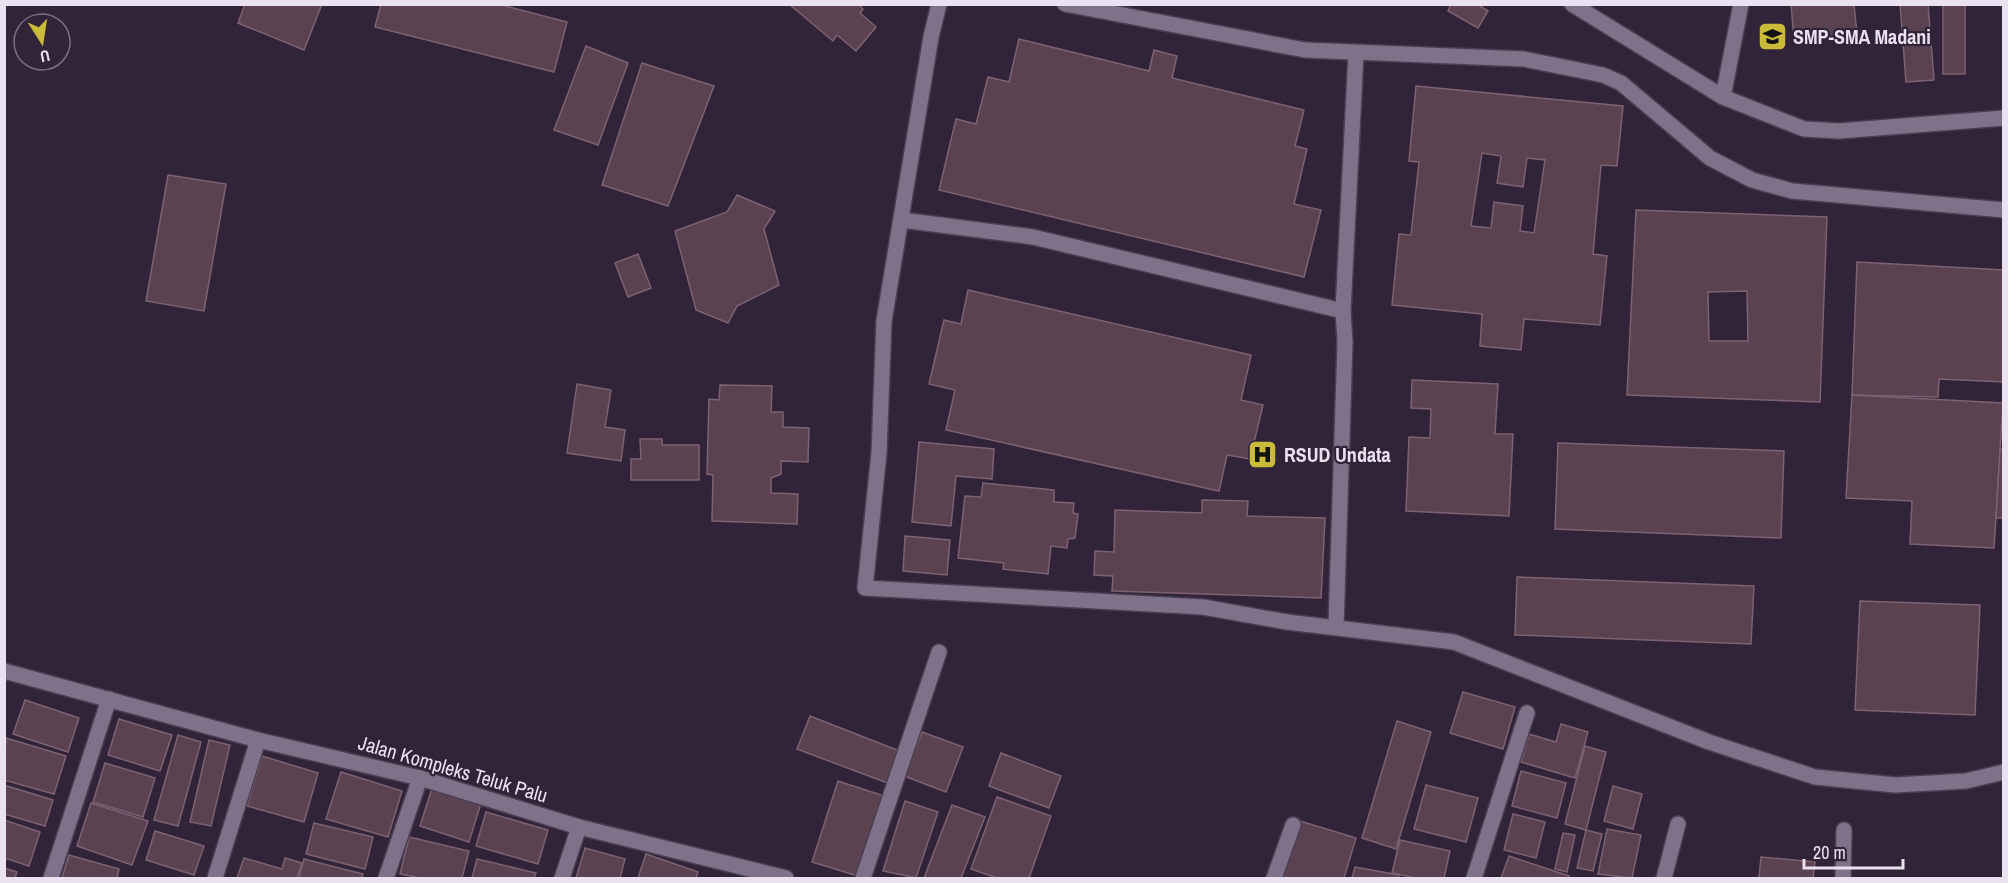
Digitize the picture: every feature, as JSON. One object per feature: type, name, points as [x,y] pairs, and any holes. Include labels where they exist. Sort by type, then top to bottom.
[{"type":"street","points":[[939,4],[931,37],[884,321],[879,453],[865,588],[1203,607],[1454,642],[1709,742],[1815,777],[1895,785],[1966,781],[2004,772]]},
{"type":"street","points":[[1065,4],[1305,50],[1524,59],[1603,75],[1621,83],[1710,158],[1752,180],[1792,191],[2004,210]]},
{"type":"street","points":[[1572,4],[1723,98],[1804,129],[1839,131],[2004,118]]},
{"type":"street","points":[[1723,98],[1741,4]]},
{"type":"street","points":[[1336,627],[1345,342],[1343,311],[1356,53]]},
{"type":"street","points":[[902,220],[1033,237],[1343,311]]},
{"type":"street","points":[[863,879],[939,652]]},
{"type":"street","name":"Jalan Kompleks Teluk Palu","points":[[4,671],[258,740],[420,778],[736,873],[786,879]]},
{"type":"street","points":[[51,879],[109,699]]},
{"type":"street","points":[[1474,879],[1527,713]]},
{"type":"street","points":[[215,879],[258,740]]},
{"type":"street","points":[[386,879],[420,778]]},
{"type":"street","points":[[1664,879],[1678,824]]},
{"type":"street","points":[[1274,879],[1293,825]]},
{"type":"street","points":[[562,879],[579,827]]},
{"type":"street","points":[[1843,879],[1844,830]]},
{"type":"building","points":[[245,4],[322,4],[304,50],[238,23]]},
{"type":"building","points":[[381,4],[497,4],[567,22],[554,72],[375,27]]},
{"type":"building","points":[[789,4],[857,4],[863,9],[860,13],[876,27],[856,51],[837,35],[833,41]]},
{"type":"building","points":[[1451,4],[1477,4],[1488,11],[1478,28],[1448,11]]},
{"type":"building","points":[[1791,4],[1854,4],[1857,34],[1794,40]]},
{"type":"building","points":[[1900,4],[1928,4],[1934,80],[1906,82]]},
{"type":"building","points":[[1943,4],[1965,4],[1965,74],[1943,74]]},
{"type":"building","points":[[1019,39],[1149,71],[1154,50],[1177,56],[1172,78],[1304,110],[1295,146],[1307,149],[1294,204],[1321,210],[1304,277],[939,190],[956,119],[976,124],[988,77],[1009,82]]},
{"type":"building","points":[[586,46],[628,63],[598,145],[554,130]]},
{"type":"building","points":[[642,63],[714,86],[668,206],[602,185]]},
{"type":"building","points":[[1416,86],[1623,106],[1617,166],[1601,165],[1593,254],[1607,256],[1600,325],[1524,319],[1521,350],[1480,346],[1482,314],[1392,305],[1399,234],[1411,235],[1419,162],[1409,161]],"holes":[[[1482,153],[1501,156],[1497,183],[1523,187],[1527,158],[1545,160],[1534,233],[1520,231],[1523,206],[1494,202],[1491,228],[1471,226]]]},
{"type":"building","points":[[168,175],[226,184],[204,311],[146,301]]},
{"type":"building","points":[[737,195],[775,211],[764,229],[779,285],[737,306],[728,323],[696,310],[675,231],[727,212]]},
{"type":"building","points":[[1636,210],[1827,217],[1820,402],[1627,395]],"holes":[[[1747,291],[1748,341],[1709,341],[1708,292]]]},
{"type":"building","points":[[638,254],[651,288],[628,297],[615,263]]},
{"type":"building","points":[[1857,262],[2004,270],[2004,382],[1939,379],[1938,397],[1852,395]]},
{"type":"building","points":[[968,290],[1251,355],[1241,400],[1263,405],[1250,459],[1227,455],[1219,491],[946,430],[955,390],[929,384],[944,320],[961,324]]},
{"type":"building","points":[[1412,380],[1498,384],[1495,434],[1513,434],[1509,516],[1406,511],[1409,437],[1430,438],[1431,409],[1411,408]]},
{"type":"building","points":[[577,384],[611,390],[605,427],[625,430],[621,461],[567,453]]},
{"type":"building","points":[[720,385],[772,386],[771,412],[783,412],[783,427],[809,428],[808,462],[781,461],[781,474],[771,478],[771,493],[798,494],[797,524],[712,521],[713,475],[707,474],[709,399],[719,400]]},
{"type":"building","points":[[1852,395],[2003,403],[1994,548],[1910,544],[1912,501],[1846,498]]},
{"type":"building","points":[[640,439],[662,439],[662,445],[699,445],[699,480],[631,480],[631,459],[641,459]]},
{"type":"building","points":[[919,442],[994,449],[992,479],[956,476],[951,526],[912,522]]},
{"type":"building","points":[[1558,443],[1784,451],[1781,538],[1555,529]]},
{"type":"building","points":[[2000,449],[2004,450],[2004,518],[1996,518]]},
{"type":"building","points":[[983,483],[1054,490],[1054,502],[1074,503],[1073,513],[1078,514],[1075,538],[1068,539],[1067,548],[1051,546],[1048,574],[1003,569],[1004,563],[958,558],[965,496],[981,497]]},
{"type":"building","points":[[1202,500],[1248,501],[1247,516],[1325,518],[1321,598],[1112,591],[1113,576],[1094,575],[1095,551],[1114,552],[1115,510],[1202,513]]},
{"type":"building","points":[[905,536],[950,540],[947,575],[903,571]]},
{"type":"building","points":[[1517,577],[1754,586],[1751,644],[1515,635]]},
{"type":"building","points":[[1860,601],[1980,605],[1975,715],[1855,710]]},
{"type":"building","points":[[1463,692],[1515,707],[1503,749],[1450,733]]},
{"type":"building","points":[[25,700],[79,718],[68,752],[13,734]]},
{"type":"building","points":[[810,716],[902,752],[890,784],[797,749]]},
{"type":"building","points":[[119,719],[172,735],[160,771],[108,755]]},
{"type":"building","points":[[1397,721],[1431,732],[1396,849],[1362,838]]},
{"type":"building","points":[[1561,724],[1588,732],[1575,778],[1521,762],[1529,734],[1556,742]]},
{"type":"building","points":[[922,732],[963,747],[946,792],[904,776]]},
{"type":"building","points":[[178,735],[201,742],[178,826],[154,820]]},
{"type":"building","points":[[6,738],[66,756],[54,794],[4,780]]},
{"type":"building","points":[[209,740],[230,745],[211,826],[190,822]]},
{"type":"building","points":[[1585,746],[1606,752],[1586,830],[1565,824]]},
{"type":"building","points":[[1001,753],[1061,776],[1049,808],[989,786]]},
{"type":"building","points":[[262,756],[318,773],[304,822],[247,806]]},
{"type":"building","points":[[105,763],[155,778],[143,817],[93,802]]},
{"type":"building","points":[[1521,771],[1566,783],[1557,818],[1512,806]]},
{"type":"building","points":[[341,772],[402,791],[388,837],[326,819]]},
{"type":"building","points":[[838,781],[884,796],[858,876],[812,862]]},
{"type":"building","points":[[4,785],[53,800],[45,826],[4,814]]},
{"type":"building","points":[[433,785],[482,800],[469,842],[420,826]]},
{"type":"building","points":[[1426,785],[1478,798],[1466,842],[1414,829]]},
{"type":"building","points":[[1613,786],[1642,794],[1633,829],[1604,821]]},
{"type":"building","points":[[997,797],[1051,816],[1029,878],[997,878],[971,869]]},
{"type":"building","points":[[905,801],[938,812],[916,878],[883,871]]},
{"type":"building","points":[[91,803],[148,821],[132,865],[77,846]]},
{"type":"building","points":[[952,805],[985,817],[961,878],[924,878]]},
{"type":"building","points":[[486,812],[548,830],[538,864],[476,846]]},
{"type":"building","points":[[1513,814],[1545,822],[1536,858],[1504,850]]},
{"type":"building","points":[[4,820],[40,832],[29,866],[4,858]]},
{"type":"building","points":[[1300,821],[1356,838],[1344,878],[1282,878]]},
{"type":"building","points":[[314,823],[373,837],[365,869],[306,854]]},
{"type":"building","points":[[1607,829],[1641,835],[1632,878],[1598,874]]},
{"type":"building","points":[[1586,830],[1602,834],[1593,871],[1577,868]]},
{"type":"building","points":[[155,831],[204,846],[194,875],[146,860]]},
{"type":"building","points":[[1563,833],[1575,835],[1567,872],[1555,869]]},
{"type":"building","points":[[409,837],[469,851],[462,878],[420,878],[400,874]]},
{"type":"building","points":[[1400,840],[1450,851],[1444,878],[1415,878],[1392,873]]},
{"type":"building","points":[[585,848],[625,859],[620,878],[576,878]]},
{"type":"building","points":[[646,854],[698,872],[696,878],[638,878]]},
{"type":"building","points":[[69,855],[119,869],[117,878],[62,878]]},
{"type":"building","points":[[1509,856],[1569,876],[1568,878],[1501,878]]},
{"type":"building","points":[[1761,857],[1815,862],[1813,878],[1759,878]]},
{"type":"building","points":[[244,858],[282,869],[285,858],[302,863],[297,878],[237,878]]},
{"type":"building","points":[[304,859],[363,874],[362,878],[299,878]]},
{"type":"building","points":[[477,859],[536,873],[534,878],[472,878]]},
{"type":"building","points":[[1355,867],[1399,875],[1398,878],[1352,878]]},
{"type":"building","points":[[4,868],[17,872],[15,878],[4,878]]},
{"type":"place","name":"SMP-SMA Madani","points":[[1772,37]]},
{"type":"place","name":"RSUD Undata","points":[[1263,455]]}]
